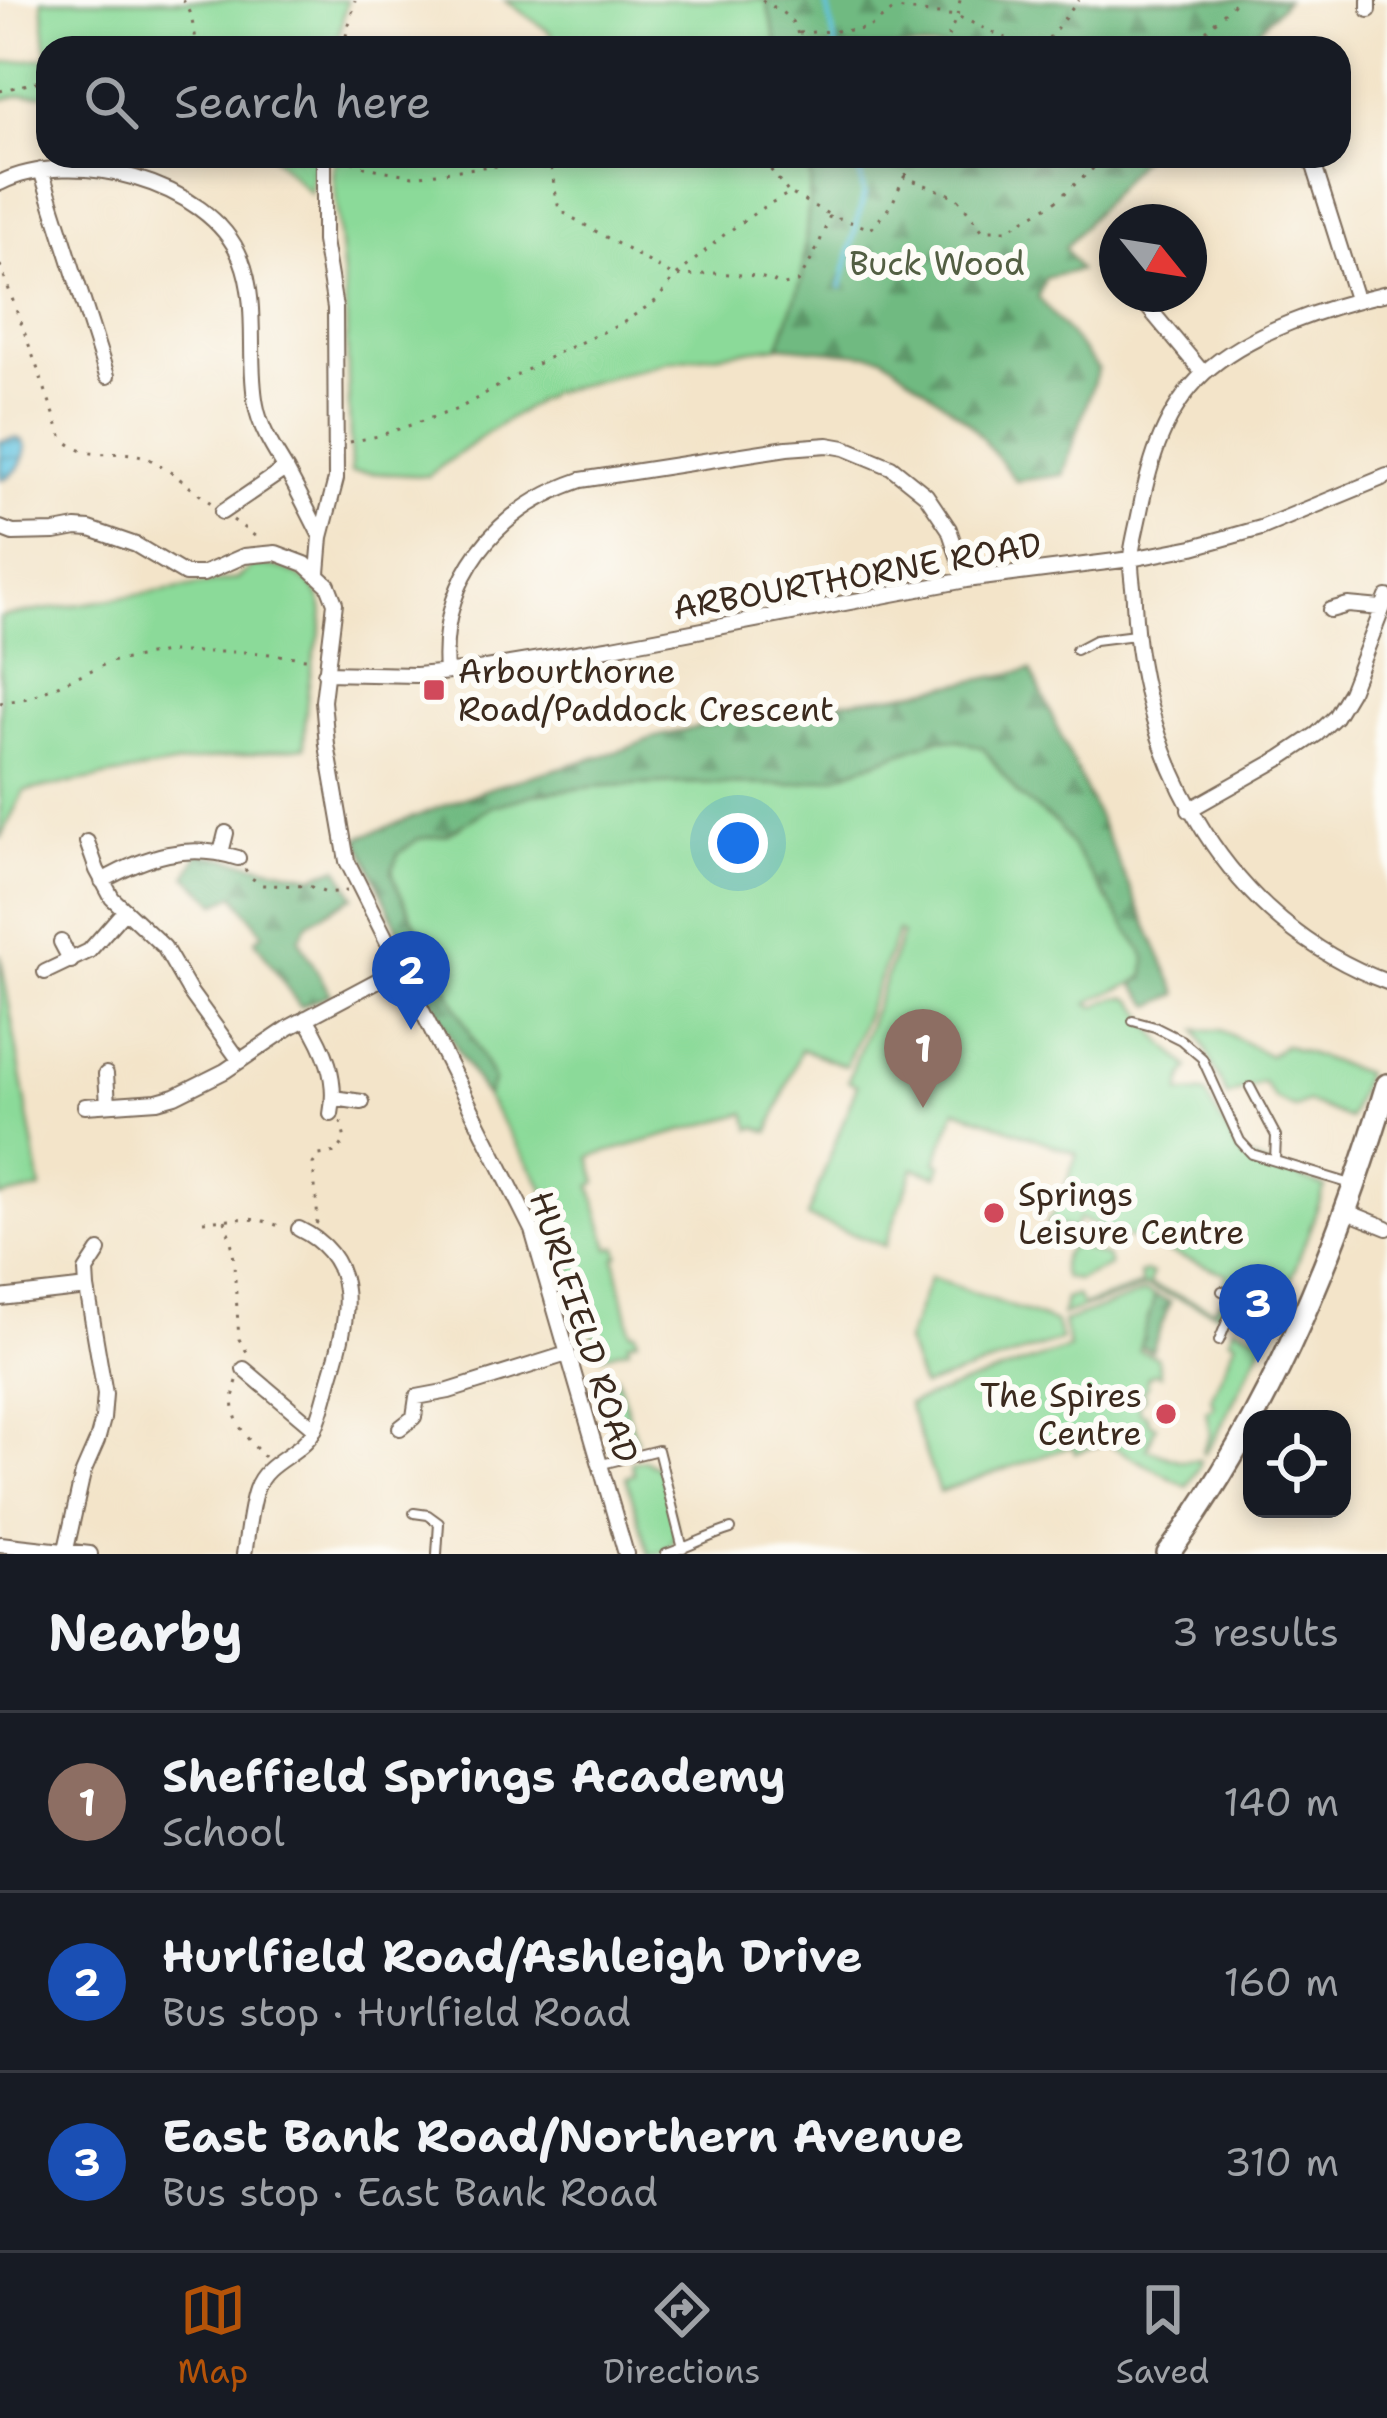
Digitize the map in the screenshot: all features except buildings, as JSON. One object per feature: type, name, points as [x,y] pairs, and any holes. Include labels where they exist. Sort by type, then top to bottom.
[{"type":"street","name":"HURLFIELD ROAD","points":[[324,168],[324,241],[335,308],[336,479],[321,537],[318,573],[335,603],[323,701],[347,861],[532,1229],[626,1554]]},
{"type":"street","points":[[1315,168],[1356,299]]},
{"type":"street","points":[[0,183],[41,170],[105,172],[178,192],[223,229],[241,259],[248,292],[256,407],[321,537]]},
{"type":"street","points":[[41,170],[107,376]]},
{"type":"street","points":[[1387,292],[1270,332],[1203,374],[1159,438],[1131,560],[1135,634],[1150,715],[1189,810],[1237,876],[1282,921],[1329,955],[1387,982]]},
{"type":"street","points":[[1152,312],[1203,374]]},
{"type":"street","points":[[446,672],[449,616],[480,549],[509,517],[551,491],[581,480],[787,448],[845,448],[891,467],[926,495],[949,529],[966,580]]},
{"type":"street","points":[[222,512],[285,469]]},
{"type":"street","name":"ARBOURTHORNE ROAD","points":[[326,667],[416,675],[446,672],[613,647],[966,580],[1131,560],[1261,528],[1387,476]]},
{"type":"street","points":[[0,528],[13,533],[90,530],[136,545],[184,574],[203,574],[244,556],[276,553],[318,573]]},
{"type":"street","points":[[1189,810],[1281,758],[1335,717],[1350,692],[1384,603],[1330,610]]},
{"type":"street","points":[[221,853],[226,832]]},
{"type":"street","points":[[87,842],[112,898],[164,947],[240,1061]]},
{"type":"street","points":[[102,881],[170,851],[238,858]]},
{"type":"street","points":[[45,972],[89,950],[125,910]]},
{"type":"street","points":[[61,942],[71,961]]},
{"type":"street","points":[[86,1106],[175,1096],[399,969]]},
{"type":"street","points":[[306,1018],[328,1060],[332,1106],[362,1102]]},
{"type":"street","points":[[106,1074],[108,1104]]},
{"type":"street","points":[[1168,1554],[1238,1442],[1299,1323],[1345,1211],[1387,1085]]},
{"type":"street","points":[[1345,1211],[1387,1228]]},
{"type":"street","points":[[244,1554],[256,1489],[272,1466],[315,1430],[344,1332],[347,1299],[337,1258],[305,1231]]},
{"type":"street","points":[[65,1553],[83,1473],[103,1419],[105,1394],[86,1271],[99,1251]]},
{"type":"street","points":[[0,1298],[87,1288]]},
{"type":"street","points":[[400,1428],[414,1417],[417,1397],[567,1354]]},
{"type":"street","points":[[244,1369],[315,1430]]},
{"type":"street","points":[[0,1544],[90,1554]]},
{"type":"lane","points":[[1076,650],[1096,640],[1135,634]]},
{"type":"lane","points":[[1133,1021],[1180,1040],[1202,1058],[1240,1142],[1252,1154],[1354,1185]]},
{"type":"lane","points":[[1250,1087],[1276,1136],[1275,1161]]},
{"type":"lane","points":[[1222,1291],[1299,1323]]},
{"type":"lane","points":[[1219,1342],[1237,1297]]},
{"type":"lane","points":[[600,1465],[658,1450],[683,1549]]},
{"type":"lane","points":[[414,1513],[439,1523],[437,1554]]},
{"type":"lane","points":[[667,1554],[731,1529]]},
{"type":"path","points":[[183,0],[195,36]]},
{"type":"path","points":[[346,36],[355,0]]},
{"type":"path","points":[[762,0],[793,20],[799,33],[867,29],[895,9],[957,16],[1001,36]]},
{"type":"path","points":[[949,36],[960,0]]},
{"type":"path","points":[[1050,36],[1079,0]]},
{"type":"path","points":[[1201,36],[1237,0]]},
{"type":"path","points":[[0,91],[36,82]]},
{"type":"path","points":[[370,168],[413,176],[475,168]]},
{"type":"path","points":[[551,168],[559,210],[675,277],[714,273],[757,276],[784,285],[797,282],[820,244],[830,215]]},
{"type":"path","points":[[770,168],[790,194],[871,229],[892,204],[909,168]]},
{"type":"path","points":[[904,177],[957,197],[982,230],[1006,230],[1055,202],[1093,168]]},
{"type":"path","points":[[336,445],[458,409],[621,324],[657,300],[675,277],[725,234],[790,194]]},
{"type":"path","points":[[0,265],[64,440],[76,451],[142,456],[276,553]]},
{"type":"path","points":[[0,703],[28,698],[110,662],[166,652],[250,652],[326,667]]},
{"type":"path","points":[[238,858],[250,877],[262,885],[309,886],[326,893],[359,886]]},
{"type":"path","points":[[202,1221],[269,1221],[291,1232],[305,1231],[318,1220],[313,1164],[319,1156],[337,1152],[345,1140],[332,1106]]},
{"type":"path","points":[[225,1220],[233,1249],[239,1339],[250,1359],[232,1397],[235,1417],[239,1430],[272,1466]]},
{"type":"green space","points":[[42,0],[347,0],[339,36],[45,36]]},
{"type":"green space","points":[[505,0],[766,0],[775,36],[550,36]]},
{"type":"green space","points":[[766,0],[1286,0],[1253,36],[775,36]]},
{"type":"green space","points":[[36,59],[36,94],[0,100],[0,63]]},
{"type":"green space","points":[[284,168],[314,168],[310,193]]},
{"type":"green space","points":[[808,168],[811,180],[802,279],[779,346],[670,361],[550,393],[428,476],[351,472],[346,311],[333,169]]},
{"type":"green space","name":"Buck Wood","points":[[808,168],[1133,168],[1065,248],[1079,270],[1045,278],[1038,297],[1098,369],[1063,475],[1016,481],[968,421],[883,356],[779,346],[802,279],[811,180]]},
{"type":"green space","points":[[254,566],[289,571],[319,597],[322,620],[308,690],[304,747],[24,791],[0,839],[0,617],[237,579]]},
{"type":"green space","points":[[1031,670],[1178,994],[1152,1006],[1134,985],[1145,975],[1146,957],[1057,824],[1018,795],[983,748],[938,739],[834,777],[790,785],[680,783],[540,793],[493,806],[446,835],[417,839],[398,854],[392,871],[494,1081],[486,1097],[433,1002],[358,838],[493,787],[652,738],[772,710],[898,695]]},
{"type":"green space","points":[[938,739],[983,747],[1018,795],[1057,824],[1146,957],[1145,975],[1088,1004],[1095,1007],[1118,997],[1132,1000],[1189,1068],[1180,1093],[1205,1093],[1240,1155],[1325,1187],[1281,1307],[1224,1285],[1227,1274],[1079,1219],[1073,1230],[1062,1226],[1046,1235],[1077,1154],[956,1109],[936,1162],[941,1164],[937,1176],[914,1168],[885,1246],[807,1217],[857,1085],[848,1081],[902,934],[898,931],[846,1066],[801,1049],[769,1132],[751,1129],[746,1113],[590,1157],[597,1183],[591,1186],[609,1248],[617,1247],[615,1258],[631,1332],[638,1339],[628,1342],[629,1348],[601,1356],[543,1187],[486,1097],[494,1081],[398,889],[392,871],[398,854],[418,839],[446,835],[493,806],[540,793],[680,783],[790,785],[834,777]]},
{"type":"green space","points":[[199,853],[313,876],[338,867],[354,896],[308,923],[299,939],[330,994],[300,1007],[255,940],[263,933],[235,895],[217,903],[187,876]]},
{"type":"green space","points":[[0,953],[41,1189],[0,1197]]},
{"type":"green space","points":[[1197,1030],[1221,1030],[1270,1056],[1284,1045],[1365,1073],[1349,1119],[1308,1102],[1295,1108],[1275,1099],[1263,1082],[1227,1096]]},
{"type":"green space","points":[[1075,1245],[1107,1257],[1110,1266],[1077,1280],[1065,1278],[1062,1259]]},
{"type":"green space","points":[[1139,1274],[1152,1274],[1149,1285],[1214,1309],[1221,1300],[1227,1304],[1224,1315],[1146,1287],[1062,1315],[1065,1299],[1077,1295],[1082,1306],[1142,1285]]},
{"type":"green space","points":[[930,1277],[1056,1323],[1061,1340],[922,1387],[906,1342]]},
{"type":"green space","points":[[1145,1292],[1155,1296],[1139,1350],[1157,1357],[1160,1375],[1147,1378],[1145,1398],[1138,1404],[1156,1426],[1147,1449],[1181,1461],[1200,1460],[1187,1487],[1106,1443],[1075,1453],[1072,1446],[939,1492],[908,1404],[1069,1348],[1063,1322]]},
{"type":"green space","points":[[1155,1296],[1170,1302],[1152,1351],[1140,1346]]},
{"type":"green space","points":[[1234,1326],[1265,1339],[1204,1454],[1210,1435],[1206,1411],[1214,1407],[1211,1398],[1236,1341],[1229,1338]]},
{"type":"green space","points":[[617,1376],[637,1441],[627,1444],[611,1391]]},
{"type":"green space","points":[[644,1460],[661,1474],[676,1529],[673,1544],[649,1554],[626,1477],[634,1474],[631,1462]]},
{"type":"water","points":[[15,438],[26,446],[23,457],[15,472],[0,479],[0,441]]},
{"type":"waterway","points":[[826,0],[834,36]]},
{"type":"waterway","points":[[841,287],[864,195],[859,168]]},
{"type":"place","name":"Arbourthorne Road/Paddock Crescent","points":[[434,690]]},
{"type":"place","name":"Hurlfield Road/Ashleigh Drive","points":[[411,1030]]},
{"type":"place","name":"Sheffield Springs Academy","points":[[923,1108]]},
{"type":"place","name":"Springs Leisure Centre","points":[[994,1213]]},
{"type":"place","name":"East Bank Road/Northern Avenue","points":[[1258,1363]]},
{"type":"place","name":"The Spires Centre","points":[[1166,1414]]}]
